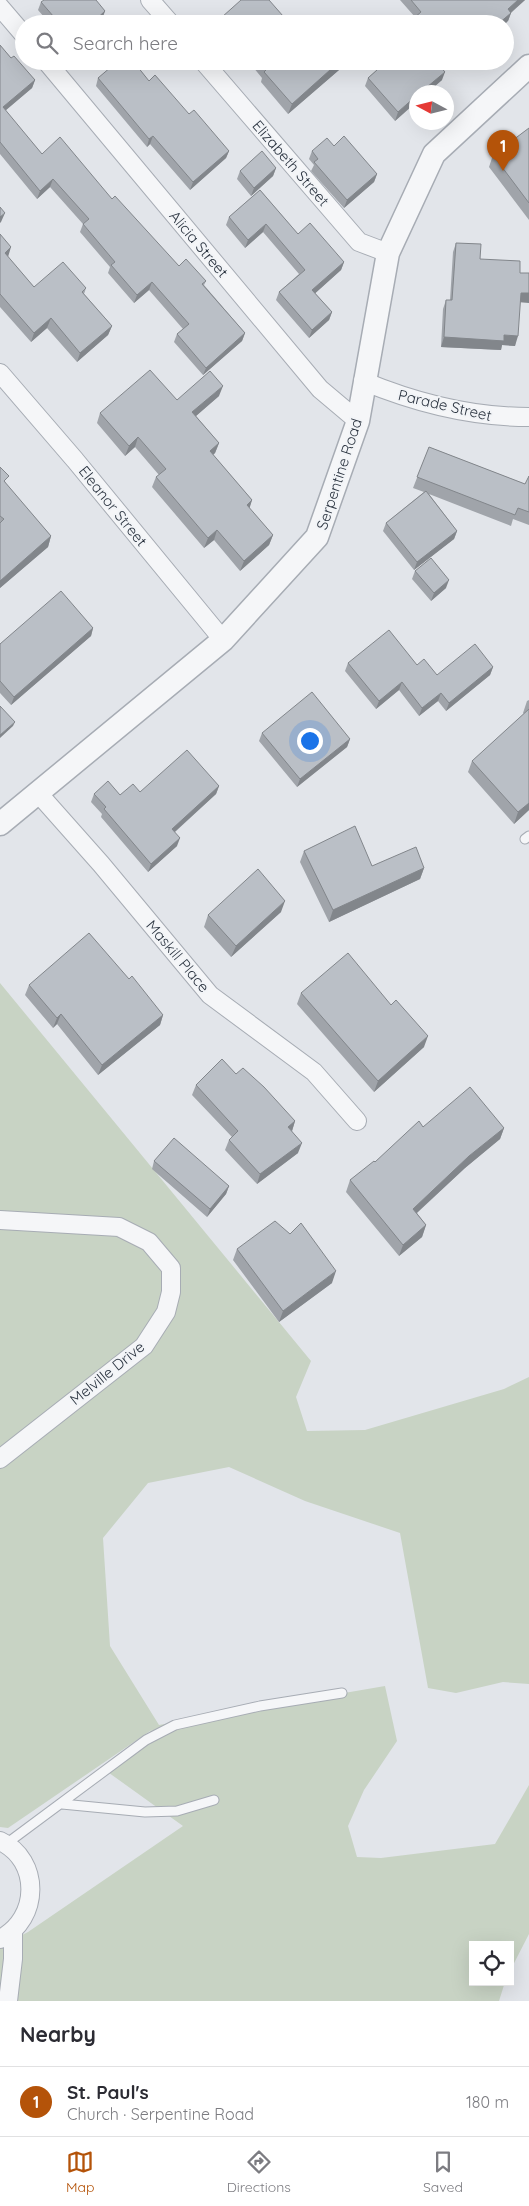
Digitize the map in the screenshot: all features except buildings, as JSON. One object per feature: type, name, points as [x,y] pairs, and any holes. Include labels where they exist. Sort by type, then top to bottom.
[{"type":"street","points":[[150,0],[163,15]]},
{"type":"street","points":[[0,7],[15,24]]},
{"type":"street","name":"Serpentine Road","points":[[0,824],[223,640],[317,537],[358,421],[363,381],[388,253],[434,154],[529,66]]},
{"type":"street","name":"Alicia Street","points":[[54,70],[320,389],[358,421]]},
{"type":"street","name":"Elizabeth Street","points":[[211,70],[359,242],[388,253]]},
{"type":"street","name":"Eleanor Street","points":[[0,373],[76,460],[223,640]]},
{"type":"street","name":"Parade Street","points":[[363,381],[401,397],[492,417],[529,417]]},
{"type":"street","name":"Maskill Place","points":[[38,793],[101,864],[210,995],[314,1072],[357,1120]]},
{"type":"street","name":"Melville Drive","points":[[0,1220],[119,1228],[149,1242],[171,1268],[171,1292],[166,1312],[144,1346],[0,1459]]},
{"type":"street","points":[[3,1842],[17,1853],[30,1878],[31,1892],[28,1907],[22,1920],[6,1935],[13,1959],[8,2001]]},
{"type":"lane","points":[[3,1842],[62,1804],[146,1740],[175,1725],[260,1706],[342,1693]]},
{"type":"lane","points":[[62,1804],[145,1812],[178,1811],[214,1800]]},
{"type":"green space","points":[[0,983],[311,1361],[296,1397],[307,1431],[365,1430],[504,1389],[529,1377],[529,1684],[503,1682],[456,1693],[428,1688],[400,1533],[305,1501],[229,1467],[148,1483],[103,1538],[110,1646],[159,1725],[385,1686],[397,1741],[364,1790],[348,1826],[357,1857],[381,1858],[495,1844],[529,1785],[529,1934],[514,1963],[514,1941],[469,1941],[469,1986],[504,1986],[499,2001],[0,2001],[0,1946],[28,1932],[183,1826],[105,1770],[153,1729],[8,1828],[0,1827]]},
{"type":"place","name":"St. Paul's","points":[[503,171]]}]
